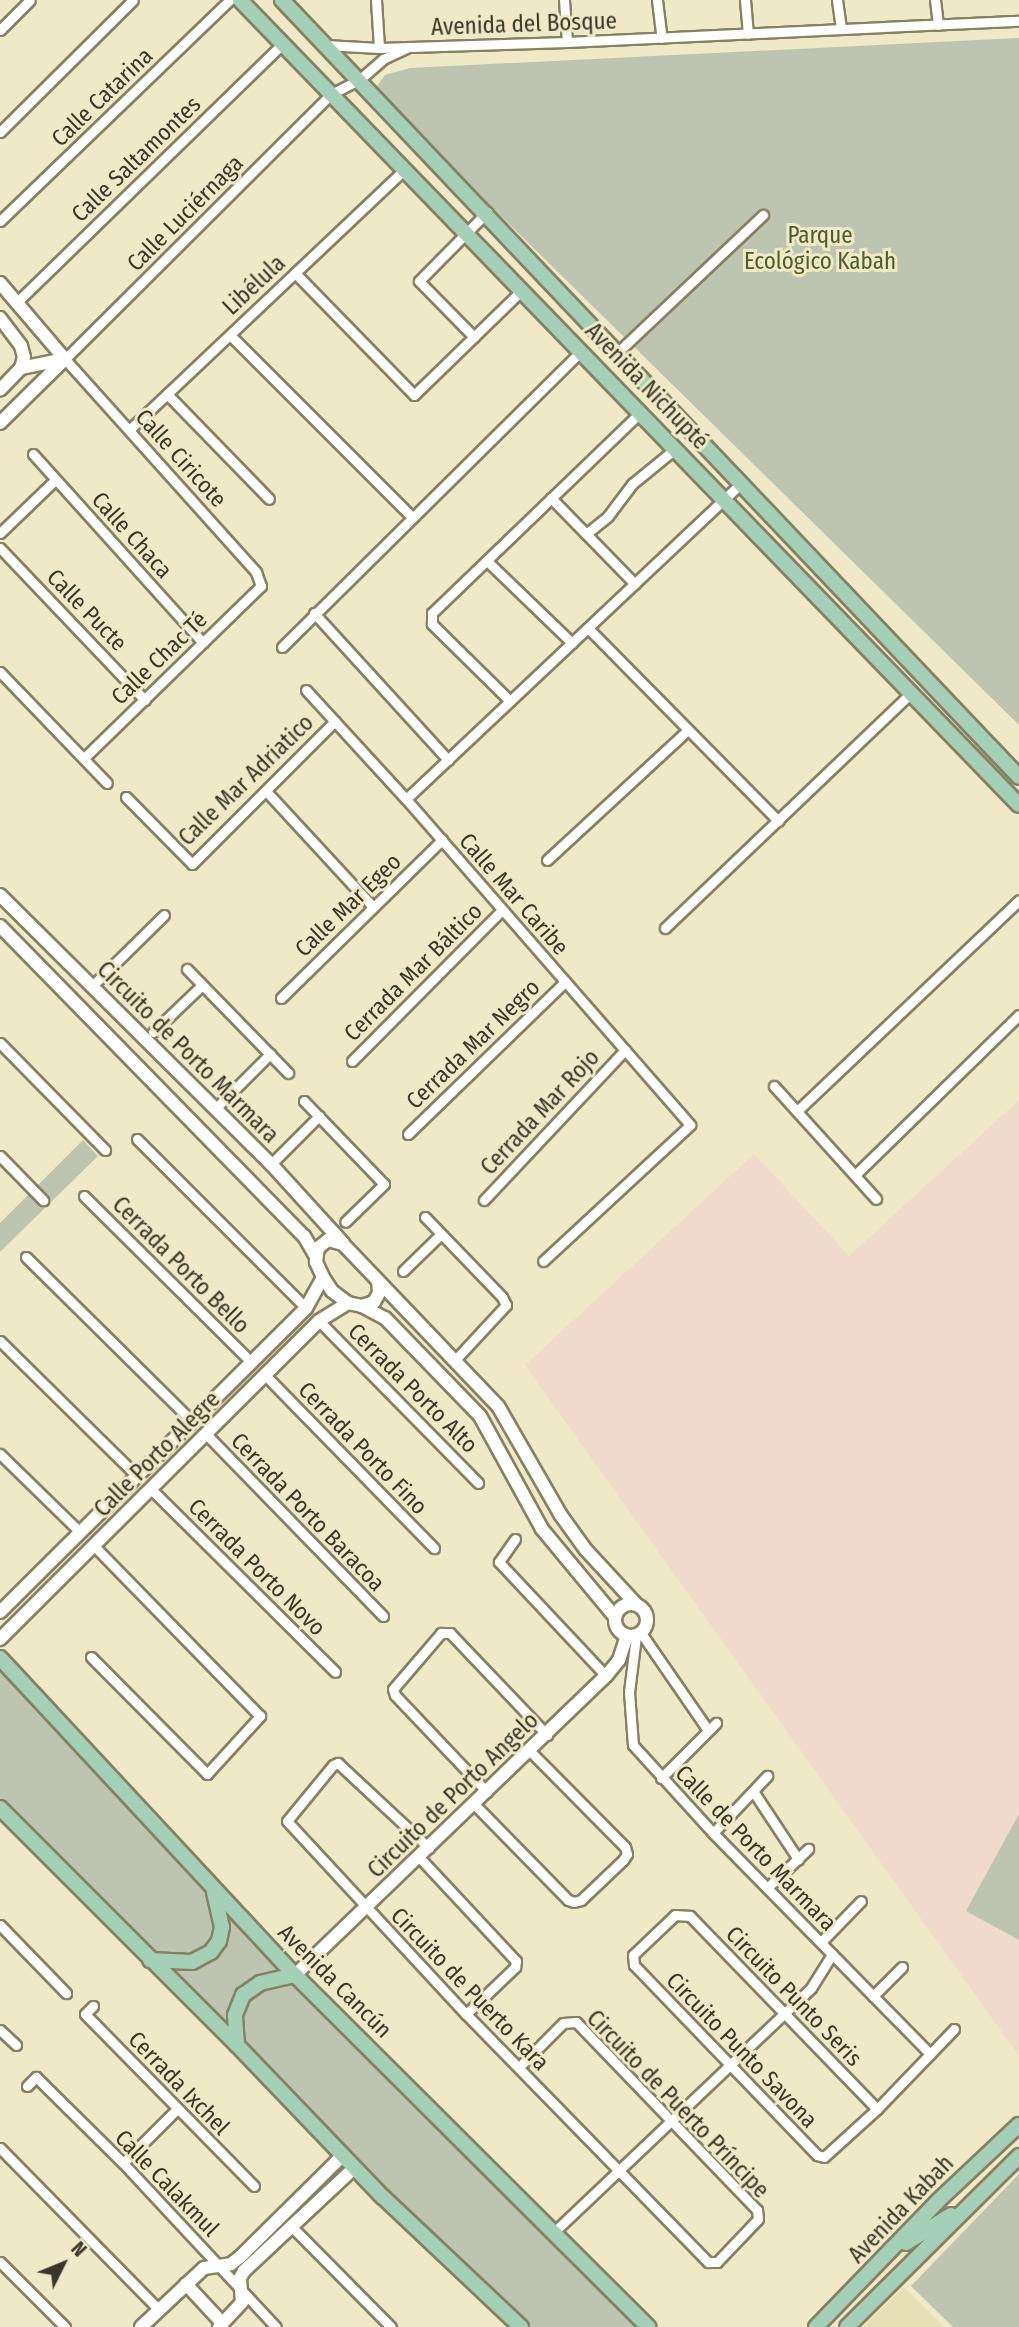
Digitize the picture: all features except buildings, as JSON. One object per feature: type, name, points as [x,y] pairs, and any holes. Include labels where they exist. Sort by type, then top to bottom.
[{"type":"main road","name":"Avenida Nichupté","points":[[240,0],[1019,805]]},
{"type":"main road","name":"Avenida Nichupté","points":[[282,0],[487,212],[739,485],[1019,777]]},
{"type":"main road","points":[[974,758],[987,745]]},
{"type":"main road","name":"Avenida Cancún","points":[[0,1658],[295,1975],[555,2231],[648,2327]]},
{"type":"main road","points":[[0,1808],[237,2045],[354,2168],[521,2327]]},
{"type":"main road","points":[[150,1960],[192,1962],[211,1952],[219,1941],[222,1927],[212,1886]]},
{"type":"main road","points":[[237,2045],[235,2015],[243,1995],[260,1983],[295,1975]]},
{"type":"main road","name":"Avenida Kabah","points":[[816,2327],[1019,2125]]},
{"type":"main road","name":"Avenida Kabah","points":[[847,2327],[1019,2156]]},
{"type":"main road","points":[[886,2256],[973,2201]]},
{"type":"street","points":[[0,30],[30,0]]},
{"type":"street","points":[[0,132],[133,0]]},
{"type":"street","name":"Calle Catarina","points":[[0,221],[230,0]]},
{"type":"street","points":[[376,0],[379,48]]},
{"type":"street","points":[[564,0],[568,42]]},
{"type":"street","points":[[657,0],[662,38]]},
{"type":"street","points":[[745,0],[748,34]]},
{"type":"street","points":[[837,0],[841,29]]},
{"type":"street","points":[[935,0],[938,24]]},
{"type":"street","name":"Avenida del Bosque","points":[[325,45],[379,48],[568,42],[1019,21]]},
{"type":"street","name":"Calle Saltamontes","points":[[17,302],[282,44]]},
{"type":"street","name":"Avenida del Bosque","points":[[331,94],[359,80],[383,59],[408,47]]},
{"type":"street","name":"Calle Luciérnaga","points":[[65,359],[331,94]]},
{"type":"street","name":"Libélula","points":[[130,429],[405,169]]},
{"type":"street","points":[[474,337],[419,281],[487,212]]},
{"type":"street","points":[[617,353],[764,215]]},
{"type":"street","points":[[295,272],[414,394],[522,290]]},
{"type":"street","points":[[0,283],[65,359]]},
{"type":"street","points":[[0,318],[21,346],[24,357],[21,368],[0,390]]},
{"type":"street","points":[[230,335],[412,517]]},
{"type":"street","points":[[282,647],[314,612],[581,351]]},
{"type":"street","points":[[21,368],[65,359]]},
{"type":"street","points":[[0,423],[65,359]]},
{"type":"street","name":"Calle Ciricote","points":[[65,359],[256,572],[261,586]]},
{"type":"street","points":[[167,394],[270,499]]},
{"type":"street","points":[[510,701],[430,619],[432,613],[640,413]]},
{"type":"street","points":[[586,534],[608,516],[632,484],[676,448]]},
{"type":"street","name":"Calle Chaca","points":[[33,454],[203,643]]},
{"type":"street","points":[[0,533],[55,480]]},
{"type":"street","points":[[406,799],[739,485]]},
{"type":"street","points":[[551,498],[635,584]]},
{"type":"street","name":"Calle Pucte","points":[[0,548],[145,700]]},
{"type":"street","points":[[487,561],[572,643]]},
{"type":"street","name":"Calle Chac Té","points":[[84,758],[261,586]]},
{"type":"street","points":[[314,612],[448,760]]},
{"type":"street","points":[[588,628],[778,821]]},
{"type":"street","points":[[0,672],[107,783]]},
{"type":"street","name":"Calle Mar Caribe","points":[[306,690],[406,799],[690,1125],[543,1261]]},
{"type":"street","points":[[665,928],[911,693]]},
{"type":"street","name":"Calle Mar Adriatico","points":[[126,797],[192,864],[335,721]]},
{"type":"street","points":[[547,860],[688,730]]},
{"type":"street","points":[[266,791],[373,907]]},
{"type":"street","name":"Calle Mar Egeo","points":[[281,998],[442,840]]},
{"type":"street","name":"Circuito de Porto Marmara","points":[[0,895],[271,1164],[343,1244],[498,1406],[546,1493],[586,1550],[637,1605]]},
{"type":"street","points":[[797,1111],[1019,900]]},
{"type":"street","name":"Cerrada Mar Báltico","points":[[352,1061],[502,910]]},
{"type":"street","points":[[92,986],[164,915]]},
{"type":"street","name":"Circuito de Porto Marmara","points":[[0,926],[304,1236],[332,1291],[348,1303]]},
{"type":"street","points":[[187,970],[288,1073]]},
{"type":"street","name":"Cerrada Mar Negro","points":[[408,1134],[565,982]]},
{"type":"street","points":[[153,1031],[202,985]]},
{"type":"street","points":[[855,1175],[1019,1015]]},
{"type":"street","points":[[0,1043],[104,1150]]},
{"type":"street","name":"Cerrada Mar Rojo","points":[[484,1200],[625,1050]]},
{"type":"street","points":[[215,1109],[270,1054]]},
{"type":"street","points":[[775,1086],[876,1199]]},
{"type":"street","points":[[304,1101],[384,1184],[345,1222]]},
{"type":"street","points":[[271,1164],[319,1116]]},
{"type":"street","points":[[137,1139],[319,1321]]},
{"type":"street","points":[[0,1156],[43,1200]]},
{"type":"street","name":"Cerrada Porto Bello","points":[[84,1196],[251,1362]]},
{"type":"street","points":[[425,1217],[502,1297],[506,1305],[455,1360]]},
{"type":"street","points":[[403,1271],[441,1234]]},
{"type":"street","points":[[316,1257],[323,1242],[331,1240],[343,1244]]},
{"type":"street","points":[[26,1257],[206,1434]]},
{"type":"street","name":"Calle Porto Alegre","points":[[0,1612],[306,1308],[323,1277]]},
{"type":"street","points":[[362,1306],[376,1300],[379,1293],[378,1281]]},
{"type":"street","points":[[348,1303],[362,1306],[385,1318],[480,1416],[528,1506],[570,1565],[615,1617],[618,1630],[635,1635],[708,1730]]},
{"type":"street","name":"Calle Porto Alegre","points":[[0,1639],[319,1321],[348,1303]]},
{"type":"street","name":"Cerrada Porto Alto","points":[[319,1321],[478,1483]]},
{"type":"street","points":[[0,1341],[137,1476]]},
{"type":"street","points":[[251,1362],[265,1375]]},
{"type":"street","name":"Cerrada Porto Fino","points":[[265,1375],[434,1548]]},
{"type":"street","name":"Cerrada Porto Baracoa","points":[[206,1434],[383,1616]]},
{"type":"street","points":[[0,1454],[260,1716],[207,1774],[91,1657]]},
{"type":"street","name":"Cerrada Porto Novo","points":[[152,1490],[335,1672]]},
{"type":"street","points":[[516,1539],[499,1562],[606,1676]]},
{"type":"street","points":[[570,1565],[586,1550]]},
{"type":"street","points":[[615,1617],[623,1606],[637,1605],[647,1618],[635,1635]]},
{"type":"street","points":[[487,1792],[395,1695],[393,1689],[441,1633],[450,1633],[547,1735]]},
{"type":"street","name":"Circuito de Porto Angelo","points":[[295,1975],[606,1676],[620,1660],[635,1635]]},
{"type":"street","name":"Calle de Porto Marmara","points":[[635,1635],[628,1721],[633,1745],[713,1833],[930,2054]]},
{"type":"street","points":[[661,1778],[716,1723]]},
{"type":"street","points":[[474,1804],[574,1902],[581,1900],[624,1860],[627,1854],[625,1847],[530,1751]]},
{"type":"street","name":"Circuito de Puerto Kara","points":[[424,1852],[343,1765],[333,1765],[287,1821],[466,2014],[712,2263]]},
{"type":"street","points":[[713,1833],[766,1776]]},
{"type":"street","points":[[752,1791],[798,1859]]},
{"type":"street","points":[[767,1888],[808,1849]]},
{"type":"street","points":[[424,1852],[516,1961],[515,1967],[466,2014]]},
{"type":"street","points":[[821,1942],[861,1901]]},
{"type":"street","name":"Circuito Punto Savona","points":[[683,1913],[676,1915],[633,1955],[632,1960],[817,2155],[830,2155],[877,2109]]},
{"type":"street","name":"Circuito Punto Seris","points":[[683,1913],[690,1916],[877,2109]]},
{"type":"street","points":[[0,1925],[66,1993]]},
{"type":"street","points":[[555,2231],[811,1988],[832,1954]]},
{"type":"street","points":[[873,1996],[902,1968]]},
{"type":"street","name":"Cerrada Ixchel","points":[[93,2006],[85,2014],[254,2186]]},
{"type":"street","name":"Circuito de Puerto Príncipe","points":[[519,2067],[563,2023],[576,2022],[759,2214],[725,2254],[712,2263]]},
{"type":"street","points":[[0,2029],[16,2045]]},
{"type":"street","points":[[877,2109],[954,2029]]},
{"type":"street","name":"Calle Calakmul","points":[[27,2086],[36,2077],[123,2163],[276,2327]]},
{"type":"street","points":[[123,2163],[177,2109]]},
{"type":"street","points":[[0,2148],[159,2310]]},
{"type":"street","points":[[141,2327],[204,2268],[220,2266],[240,2257],[342,2156]]},
{"type":"street","points":[[187,2284],[221,2325],[242,2302],[240,2278],[244,2271],[354,2168]]},
{"type":"street","points":[[291,2226],[391,2327]]},
{"type":"street","points":[[0,2262],[65,2327]]},
{"type":"shaded area","points":[[1019,1100],[1019,2056],[525,1365],[754,1154],[849,1256]]},
{"type":"shaded area","points":[[904,2287],[944,2327],[863,2327]]},
{"type":"green space","name":"Parque Ecológico Kabah","points":[[1019,38],[1019,725],[396,113],[381,96],[377,86],[385,75],[410,68]]},
{"type":"green space","points":[[83,1140],[98,1156],[0,1252],[0,1223]]},
{"type":"green space","points":[[0,1659],[313,1992],[647,2327],[530,2327],[383,2197],[0,1808]]},
{"type":"green space","points":[[1019,1814],[1019,1940],[966,1911]]},
{"type":"green space","points":[[1019,2174],[1019,2327],[953,2327],[911,2286]]}]
